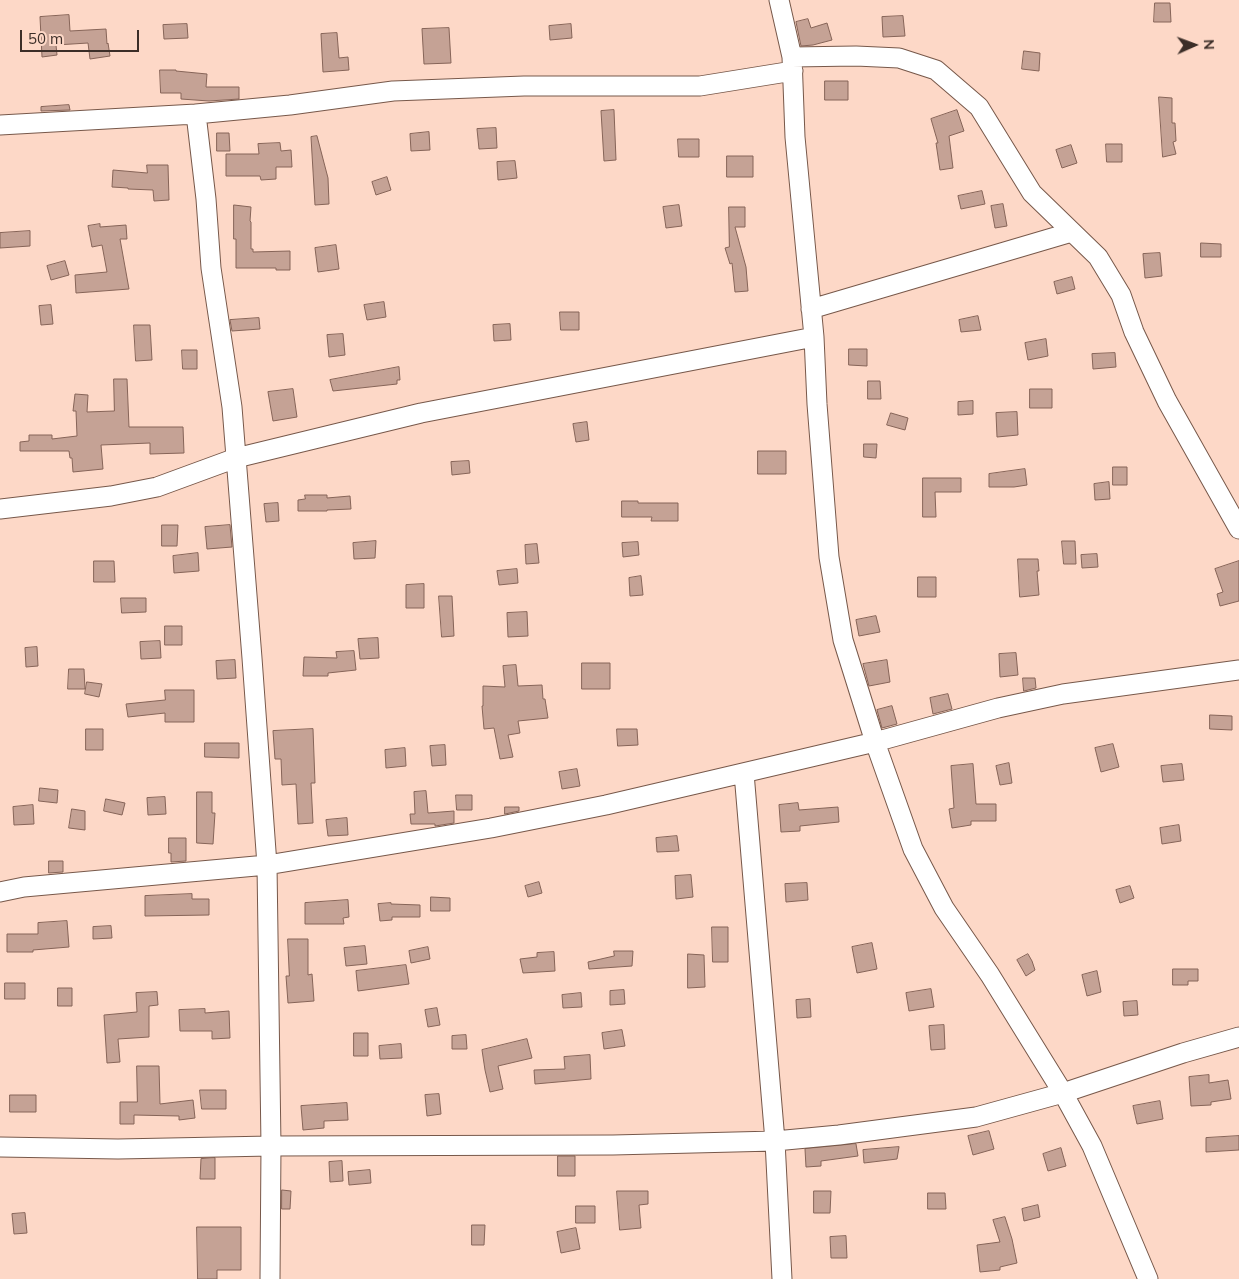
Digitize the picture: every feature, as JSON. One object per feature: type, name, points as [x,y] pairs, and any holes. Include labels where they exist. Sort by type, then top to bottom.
[{"type":"street","points":[[779,0],[792,64],[795,137],[814,338],[829,558],[843,640],[875,742],[913,849],[944,908],[990,975],[1063,1093],[1092,1146],[1148,1279]]},
{"type":"street","points":[[0,125],[196,114],[290,105],[394,91],[524,86],[700,86],[792,64],[856,56],[899,58],[936,70],[980,107],[1032,193],[1098,257],[1121,295],[1134,332],[1167,401],[1239,529]]},
{"type":"street","points":[[196,114],[212,268],[232,408],[266,865],[271,1146],[270,1279]]},
{"type":"street","points":[[811,308],[1072,232]]},
{"type":"street","points":[[0,509],[111,496],[157,487],[236,458],[420,413],[814,338]]},
{"type":"street","points":[[0,892],[24,887],[266,865],[491,828],[606,805],[744,773],[875,742],[998,708],[1063,694],[1239,670]]},
{"type":"street","points":[[744,773],[775,1141],[782,1279]]},
{"type":"street","points":[[0,1147],[118,1149],[271,1146],[613,1145],[775,1141],[839,1135],[976,1117],[1063,1093],[1183,1052],[1239,1038]]},
{"type":"building","points":[[1155,3],[1170,3],[1171,22],[1154,22]]},
{"type":"building","points":[[69,15],[70,31],[106,29],[110,56],[90,59],[88,43],[56,45],[57,55],[42,57],[40,17]]},
{"type":"building","points":[[903,16],[905,36],[883,37],[882,17]]},
{"type":"building","points":[[808,19],[811,28],[827,23],[832,40],[801,46],[796,22]]},
{"type":"building","points":[[187,24],[188,38],[164,39],[163,25]]},
{"type":"building","points":[[571,24],[572,38],[550,40],[549,26]]},
{"type":"building","points":[[449,28],[451,63],[424,64],[422,29]]},
{"type":"building","points":[[337,33],[339,58],[348,57],[349,70],[323,72],[321,34]]},
{"type":"building","points":[[1024,51],[1040,53],[1039,71],[1022,69]]},
{"type":"building","points":[[160,70],[207,74],[206,87],[239,87],[239,99],[209,101],[181,99],[181,93],[161,93]]},
{"type":"building","points":[[825,81],[848,81],[848,100],[825,100]]},
{"type":"building","points":[[1159,97],[1172,98],[1172,123],[1175,123],[1176,141],[1173,142],[1176,154],[1163,157]]},
{"type":"building","points":[[69,105],[70,110],[41,111],[41,107]]},
{"type":"building","points":[[614,110],[616,160],[604,161],[601,111]]},
{"type":"building","points":[[957,110],[964,131],[949,136],[953,168],[940,170],[936,143],[938,143],[931,119]]},
{"type":"building","points":[[496,128],[497,148],[479,149],[477,129]]},
{"type":"building","points":[[429,132],[430,150],[411,151],[410,134]]},
{"type":"building","points":[[217,133],[229,133],[230,151],[217,151]]},
{"type":"building","points":[[317,136],[328,178],[329,204],[315,205],[311,137]]},
{"type":"building","points":[[678,139],[699,139],[699,157],[679,157]]},
{"type":"building","points":[[280,143],[281,151],[291,150],[292,167],[276,167],[276,179],[261,180],[260,176],[226,176],[226,154],[259,154],[258,144]]},
{"type":"building","points":[[1106,144],[1122,144],[1122,162],[1107,162]]},
{"type":"building","points":[[1071,145],[1077,163],[1062,168],[1056,150]]},
{"type":"building","points":[[727,156],[753,156],[753,177],[727,177]]},
{"type":"building","points":[[515,161],[517,178],[498,180],[497,162]]},
{"type":"building","points":[[147,165],[168,165],[169,200],[154,201],[153,190],[112,187],[113,170],[147,173]]},
{"type":"building","points":[[387,177],[391,190],[376,195],[372,182]]},
{"type":"building","points":[[982,191],[985,204],[961,209],[958,196]]},
{"type":"building","points":[[1003,204],[1007,226],[995,228],[991,206]]},
{"type":"building","points":[[234,205],[251,207],[251,249],[253,249],[253,252],[290,251],[290,270],[236,268]]},
{"type":"building","points":[[679,205],[682,226],[666,228],[663,207]]},
{"type":"building","points":[[729,207],[745,207],[745,227],[735,227],[746,267],[748,291],[735,292],[732,263],[730,264],[725,248],[729,247]]},
{"type":"building","points":[[100,224],[100,227],[126,225],[127,239],[120,239],[129,289],[76,293],[75,275],[107,272],[102,245],[92,247],[88,226]]},
{"type":"building","points":[[30,231],[30,246],[0,248],[0,233]]},
{"type":"building","points":[[1201,243],[1221,244],[1221,257],[1201,257]]},
{"type":"building","points":[[336,245],[339,269],[318,272],[315,248]]},
{"type":"building","points":[[1160,253],[1162,276],[1145,278],[1143,254]]},
{"type":"building","points":[[65,261],[69,275],[51,280],[47,266]]},
{"type":"building","points":[[1072,277],[1075,289],[1057,294],[1054,282]]},
{"type":"building","points":[[384,302],[386,317],[367,320],[364,305]]},
{"type":"building","points":[[51,305],[53,324],[41,325],[39,306]]},
{"type":"building","points":[[560,312],[579,312],[579,330],[561,330]]},
{"type":"building","points":[[978,316],[981,330],[961,332],[959,320]]},
{"type":"building","points":[[259,318],[260,329],[232,331],[230,320]]},
{"type":"building","points":[[510,324],[511,340],[494,341],[493,325]]},
{"type":"building","points":[[134,325],[150,325],[152,360],[136,361]]},
{"type":"building","points":[[343,334],[345,355],[329,357],[327,335]]},
{"type":"building","points":[[1046,339],[1048,356],[1028,360],[1025,343]]},
{"type":"building","points":[[849,349],[867,349],[867,366],[849,365]]},
{"type":"building","points":[[182,350],[197,350],[197,369],[183,369]]},
{"type":"building","points":[[1115,353],[1116,367],[1093,369],[1092,354]]},
{"type":"building","points":[[399,367],[400,380],[397,380],[397,384],[333,391],[330,380]]},
{"type":"building","points":[[114,379],[127,379],[129,427],[183,427],[184,453],[150,454],[150,443],[101,445],[103,469],[73,472],[72,458],[70,458],[69,451],[20,451],[20,442],[29,441],[29,435],[52,435],[52,439],[77,436],[76,411],[73,411],[75,394],[88,395],[87,412],[114,411]]},
{"type":"building","points":[[868,381],[880,381],[881,399],[868,399]]},
{"type":"building","points":[[293,389],[297,417],[273,421],[268,392]]},
{"type":"building","points":[[1030,389],[1052,389],[1052,408],[1030,408]]},
{"type":"building","points":[[973,401],[973,414],[958,415],[958,402]]},
{"type":"building","points":[[1017,412],[1018,435],[997,437],[996,413]]},
{"type":"building","points":[[891,413],[908,418],[905,430],[887,425]]},
{"type":"building","points":[[587,422],[589,440],[576,442],[573,424]]},
{"type":"building","points":[[864,444],[877,444],[876,458],[864,457]]},
{"type":"building","points":[[758,451],[786,451],[786,474],[758,474]]},
{"type":"building","points":[[469,461],[470,473],[452,475],[451,462]]},
{"type":"building","points":[[1113,467],[1127,467],[1127,485],[1113,485]]},
{"type":"building","points":[[1025,469],[1027,485],[989,487],[989,474]]},
{"type":"building","points":[[923,478],[961,478],[961,492],[935,492],[936,517],[923,517]]},
{"type":"building","points":[[1109,482],[1110,499],[1095,500],[1094,484]]},
{"type":"building","points":[[305,495],[327,495],[327,498],[350,496],[351,509],[298,511],[298,500],[305,499]]},
{"type":"building","points":[[622,501],[678,503],[678,521],[651,521],[652,517],[622,517]]},
{"type":"building","points":[[278,503],[279,521],[266,522],[264,504]]},
{"type":"building","points":[[162,525],[178,525],[177,546],[162,546]]},
{"type":"building","points":[[230,525],[232,547],[207,549],[205,527]]},
{"type":"building","points":[[376,541],[375,558],[354,559],[353,543]]},
{"type":"building","points":[[1062,541],[1075,541],[1076,564],[1064,564]]},
{"type":"building","points":[[638,542],[639,555],[623,557],[622,543]]},
{"type":"building","points":[[537,544],[539,563],[526,564],[525,545]]},
{"type":"building","points":[[198,553],[199,571],[174,573],[173,556]]},
{"type":"building","points":[[1097,554],[1098,567],[1082,568],[1081,555]]},
{"type":"building","points":[[1018,559],[1038,559],[1039,595],[1020,597]]},
{"type":"building","points":[[94,561],[114,561],[115,582],[94,582]]},
{"type":"building","points":[[1239,561],[1239,601],[1220,606],[1217,594],[1223,592],[1215,569]]},
{"type":"building","points":[[517,569],[518,583],[499,585],[497,571]]},
{"type":"building","points":[[641,576],[643,595],[630,596],[629,578]]},
{"type":"building","points":[[918,577],[936,577],[936,597],[918,597]]},
{"type":"building","points":[[424,584],[424,608],[406,608],[406,585]]},
{"type":"building","points":[[439,596],[452,596],[454,636],[442,637]]},
{"type":"building","points":[[121,598],[146,598],[146,612],[122,613]]},
{"type":"building","points":[[527,612],[528,636],[508,637],[507,613]]},
{"type":"building","points":[[876,616],[880,632],[859,636],[856,620]]},
{"type":"building","points":[[165,626],[182,626],[182,645],[165,645]]},
{"type":"building","points":[[378,638],[379,658],[360,659],[358,639]]},
{"type":"building","points":[[160,641],[161,658],[141,659],[140,642]]},
{"type":"building","points":[[37,647],[38,666],[26,667],[25,648]]},
{"type":"building","points":[[354,651],[356,670],[328,673],[328,676],[303,676],[304,657],[337,658],[336,652]]},
{"type":"building","points":[[1016,653],[1018,675],[1000,677],[999,654]]},
{"type":"building","points":[[235,660],[236,678],[217,679],[216,661]]},
{"type":"building","points":[[887,660],[890,682],[869,686],[863,664]]},
{"type":"building","points":[[582,663],[610,663],[610,689],[582,689]]},
{"type":"building","points":[[516,665],[518,686],[542,685],[543,699],[545,699],[548,718],[518,721],[520,733],[508,735],[513,757],[500,759],[494,728],[484,729],[483,686],[505,687],[503,666]]},
{"type":"building","points":[[69,669],[84,669],[85,689],[68,689]]},
{"type":"building","points":[[1023,678],[1035,678],[1036,688],[1024,691]]},
{"type":"building","points":[[87,682],[102,684],[99,697],[85,694]]},
{"type":"building","points":[[165,690],[194,690],[194,722],[165,722],[165,713],[128,717],[126,704],[165,700]]},
{"type":"building","points":[[948,694],[952,709],[933,714],[930,698]]},
{"type":"building","points":[[892,706],[897,724],[882,728],[877,710]]},
{"type":"building","points":[[1210,715],[1232,716],[1232,730],[1210,729]]},
{"type":"building","points":[[86,729],[103,729],[103,750],[86,750]]},
{"type":"building","points":[[313,729],[315,783],[311,783],[313,823],[298,824],[296,784],[282,785],[281,759],[275,759],[273,731]]},
{"type":"building","points":[[617,729],[637,729],[638,745],[618,746]]},
{"type":"building","points":[[205,743],[239,743],[239,758],[205,757]]},
{"type":"building","points":[[1113,744],[1119,767],[1101,772],[1095,748]]},
{"type":"building","points":[[445,745],[446,765],[432,766],[430,746]]},
{"type":"building","points":[[405,748],[406,766],[386,768],[385,750]]},
{"type":"building","points":[[1009,763],[1012,783],[1000,785],[996,766]]},
{"type":"building","points":[[973,764],[976,804],[996,804],[996,821],[971,821],[971,825],[952,828],[949,809],[954,808],[951,766]]},
{"type":"building","points":[[1182,764],[1184,780],[1163,782],[1161,766]]},
{"type":"building","points":[[577,769],[580,786],[562,789],[559,772]]},
{"type":"building","points":[[40,788],[58,790],[57,803],[39,801]]},
{"type":"building","points":[[426,791],[428,813],[454,811],[454,823],[435,826],[435,824],[411,824],[410,814],[415,814],[414,792]]},
{"type":"building","points":[[197,792],[212,792],[212,813],[215,813],[213,844],[197,843]]},
{"type":"building","points":[[456,795],[472,795],[472,810],[457,810]]},
{"type":"building","points":[[165,797],[166,814],[148,815],[147,798]]},
{"type":"building","points":[[106,799],[125,803],[122,815],[104,811]]},
{"type":"building","points":[[798,803],[799,810],[838,807],[839,822],[800,826],[800,831],[781,832],[779,805]]},
{"type":"building","points":[[33,805],[34,824],[14,825],[13,807]]},
{"type":"building","points":[[505,807],[519,807],[519,811],[505,814]]},
{"type":"building","points":[[72,809],[85,811],[85,830],[69,828]]},
{"type":"building","points":[[347,818],[348,835],[328,836],[326,820]]},
{"type":"building","points":[[1179,825],[1181,841],[1162,844],[1160,828]]},
{"type":"building","points":[[677,836],[679,851],[657,852],[656,838]]},
{"type":"building","points":[[169,838],[186,838],[186,861],[171,862]]},
{"type":"building","points":[[49,861],[63,861],[63,872],[49,873]]},
{"type":"building","points":[[691,875],[693,897],[676,899],[675,876]]},
{"type":"building","points":[[539,882],[542,893],[528,897],[525,886]]},
{"type":"building","points":[[807,883],[808,900],[786,902],[785,884]]},
{"type":"building","points":[[1130,886],[1134,898],[1120,903],[1116,890]]},
{"type":"building","points":[[192,894],[192,899],[209,899],[209,915],[145,916],[145,896]]},
{"type":"building","points":[[431,897],[450,898],[450,911],[431,911]]},
{"type":"building","points":[[348,900],[349,917],[343,918],[344,924],[305,924],[305,903]]},
{"type":"building","points":[[378,904],[420,905],[420,917],[392,917],[392,920],[380,921]]},
{"type":"building","points":[[67,921],[69,947],[33,950],[33,952],[7,952],[7,934],[38,934],[38,923]]},
{"type":"building","points":[[111,926],[112,938],[93,939],[93,927]]},
{"type":"building","points":[[712,927],[728,927],[728,962],[713,962]]},
{"type":"building","points":[[288,939],[308,939],[308,975],[312,974],[314,1001],[288,1003],[286,976],[289,976]]},
{"type":"building","points":[[872,943],[877,969],[857,973],[852,947]]},
{"type":"building","points":[[365,946],[367,964],[346,966],[344,948]]},
{"type":"building","points":[[428,947],[430,959],[411,963],[409,951]]},
{"type":"building","points":[[614,951],[633,951],[632,966],[589,969],[588,962],[614,956]]},
{"type":"building","points":[[554,952],[555,971],[523,973],[520,959],[537,957],[537,953]]},
{"type":"building","points":[[688,954],[704,955],[705,987],[688,988]]},
{"type":"building","points":[[1028,954],[1035,970],[1026,976],[1017,960]]},
{"type":"building","points":[[406,965],[409,984],[358,991],[356,971]]},
{"type":"building","points":[[1173,969],[1198,969],[1198,981],[1188,981],[1188,985],[1173,985]]},
{"type":"building","points":[[1097,971],[1101,992],[1087,996],[1082,975]]},
{"type":"building","points":[[5,983],[25,983],[25,999],[5,999]]},
{"type":"building","points":[[58,988],[72,988],[72,1006],[58,1006]]},
{"type":"building","points":[[931,989],[934,1007],[909,1011],[906,993]]},
{"type":"building","points":[[624,990],[625,1004],[610,1005],[610,991]]},
{"type":"building","points":[[157,992],[158,1005],[149,1006],[149,1037],[118,1039],[120,1062],[107,1063],[104,1015],[137,1012],[136,993]]},
{"type":"building","points":[[581,993],[582,1007],[563,1008],[562,995]]},
{"type":"building","points":[[810,999],[811,1017],[797,1018],[796,1000]]},
{"type":"building","points":[[1137,1001],[1138,1015],[1124,1016],[1123,1002]]},
{"type":"building","points":[[437,1008],[440,1025],[428,1027],[425,1010]]},
{"type":"building","points":[[205,1009],[205,1013],[229,1011],[230,1038],[212,1039],[212,1031],[180,1031],[179,1010]]},
{"type":"building","points":[[944,1025],[945,1049],[931,1050],[929,1026]]},
{"type":"building","points":[[622,1030],[625,1046],[604,1049],[602,1033]]},
{"type":"building","points":[[354,1033],[368,1033],[368,1056],[354,1056]]},
{"type":"building","points":[[466,1035],[467,1049],[452,1049],[452,1036]]},
{"type":"building","points":[[527,1039],[532,1058],[498,1066],[503,1089],[490,1092],[482,1050]]},
{"type":"building","points":[[401,1044],[402,1058],[380,1059],[379,1046]]},
{"type":"building","points":[[590,1055],[591,1079],[535,1084],[534,1070],[565,1069],[564,1057]]},
{"type":"building","points":[[137,1066],[159,1066],[160,1104],[193,1100],[195,1118],[179,1120],[179,1116],[134,1115],[134,1124],[120,1124],[120,1102],[137,1102]]},
{"type":"building","points":[[1209,1075],[1209,1083],[1228,1080],[1231,1099],[1211,1102],[1211,1105],[1191,1106],[1189,1077]]},
{"type":"building","points":[[200,1090],[226,1090],[226,1109],[202,1109]]},
{"type":"building","points":[[439,1094],[441,1114],[427,1116],[425,1095]]},
{"type":"building","points":[[10,1095],[36,1095],[36,1112],[10,1112]]},
{"type":"building","points":[[1160,1101],[1163,1119],[1137,1124],[1133,1106]]},
{"type":"building","points":[[347,1103],[348,1120],[324,1121],[324,1128],[303,1130],[301,1106]]},
{"type":"building","points":[[989,1131],[994,1149],[973,1155],[968,1136]]},
{"type":"building","points":[[1239,1136],[1239,1150],[1206,1152],[1206,1138]]},
{"type":"building","points":[[856,1144],[858,1156],[821,1161],[821,1166],[806,1167],[805,1149]]},
{"type":"building","points":[[899,1147],[897,1159],[864,1163],[863,1150]]},
{"type":"building","points":[[1061,1148],[1066,1166],[1048,1171],[1043,1154]]},
{"type":"building","points":[[558,1156],[575,1156],[575,1176],[558,1176]]},
{"type":"building","points":[[215,1158],[215,1179],[200,1179],[201,1159]]},
{"type":"building","points":[[342,1161],[343,1181],[330,1182],[329,1162]]},
{"type":"building","points":[[370,1170],[371,1183],[349,1185],[348,1172]]},
{"type":"building","points":[[282,1190],[291,1191],[290,1209],[282,1209]]},
{"type":"building","points":[[617,1191],[648,1191],[648,1204],[639,1205],[641,1228],[620,1230]]},
{"type":"building","points":[[814,1191],[831,1191],[830,1213],[814,1213]]},
{"type":"building","points":[[928,1193],[945,1193],[946,1209],[928,1209]]},
{"type":"building","points":[[1038,1205],[1040,1217],[1024,1221],[1022,1209]]},
{"type":"building","points":[[576,1206],[595,1206],[595,1223],[576,1223]]},
{"type":"building","points":[[25,1213],[27,1233],[14,1234],[12,1214]]},
{"type":"building","points":[[1005,1217],[1017,1263],[1000,1267],[1000,1270],[980,1272],[977,1245],[1000,1242],[993,1220]]},
{"type":"building","points":[[472,1225],[485,1225],[484,1245],[472,1245]]},
{"type":"building","points":[[197,1227],[241,1227],[241,1270],[217,1270],[217,1279],[198,1279]]},
{"type":"building","points":[[576,1228],[580,1249],[561,1253],[557,1232]]},
{"type":"building","points":[[846,1236],[847,1258],[831,1258],[830,1237]]}]
